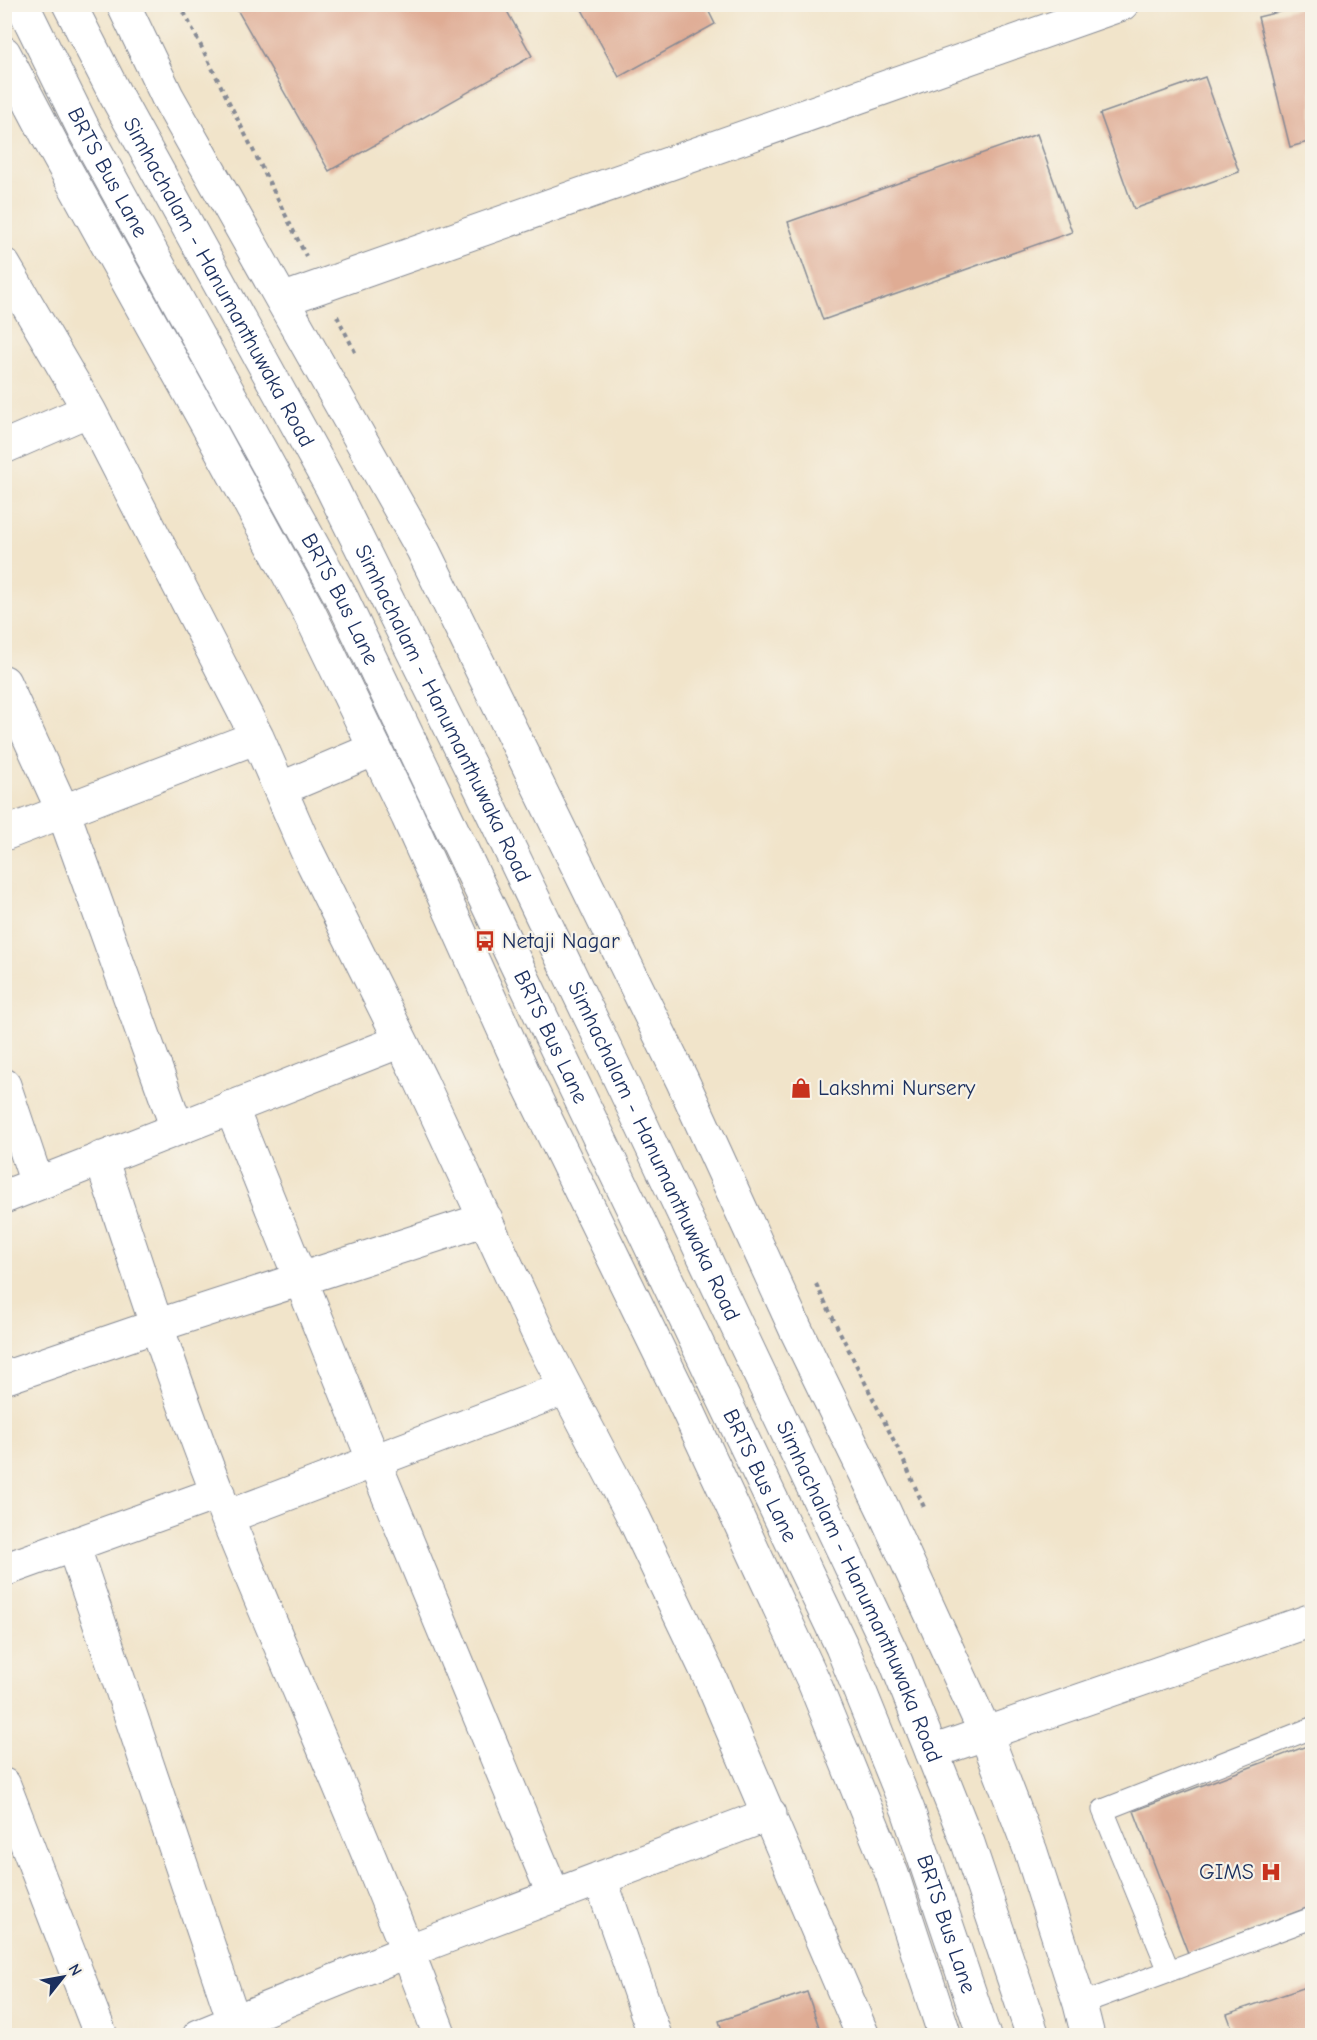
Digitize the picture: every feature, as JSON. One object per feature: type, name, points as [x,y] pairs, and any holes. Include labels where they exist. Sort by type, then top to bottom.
[{"type":"street","name":"BRTS Bus Lane","points":[[22,4],[83,128],[343,601],[842,1647],[908,1810],[984,2036]]},
{"type":"street","name":"Simhachalam - Hanumanthuwaka Road","points":[[69,4],[115,94],[326,476],[583,1002],[891,1651],[968,1843],[1034,2036]]},
{"type":"street","points":[[123,4],[167,96],[423,550],[682,1080],[796,1330],[885,1513],[985,1732],[1030,1852],[1080,2004],[1088,2036]]},
{"type":"street","points":[[282,300],[1122,4]]},
{"type":"street","points":[[4,53],[309,612],[375,749],[527,1081],[683,1401],[814,1682],[892,1874],[945,2036]]},
{"type":"street","points":[[4,265],[89,410],[257,737],[307,851],[401,1041],[543,1344],[632,1514],[706,1668],[863,2036]]},
{"type":"street","points":[[4,447],[89,410]]},
{"type":"street","points":[[4,682],[63,811],[177,1128]]},
{"type":"street","points":[[4,834],[257,737]]},
{"type":"street","points":[[280,789],[375,749]]},
{"type":"street","points":[[4,1197],[401,1041]]},
{"type":"street","points":[[4,1085],[37,1184]]},
{"type":"street","points":[[231,1107],[554,1896]]},
{"type":"street","points":[[101,1158],[156,1326],[222,1505],[408,1951],[440,2036]]},
{"type":"street","points":[[4,1378],[486,1219]]},
{"type":"street","points":[[4,1570],[72,1545],[374,1461],[566,1388]]},
{"type":"street","points":[[72,1545],[236,2029]]},
{"type":"street","points":[[932,1752],[1312,1620]]},
{"type":"street","points":[[4,1785],[101,2036]]},
{"type":"street","points":[[199,2036],[236,2029],[408,1951],[770,1814]]},
{"type":"street","points":[[600,1878],[655,2036]]},
{"type":"lane","points":[[1169,1971],[1103,1810],[1312,1728]]},
{"type":"lane","points":[[1080,2004],[1312,1918]]},
{"type":"building","points":[[234,4],[503,4],[532,56],[329,171]]},
{"type":"building","points":[[579,4],[705,4],[715,24],[619,77]]},
{"type":"building","points":[[1312,4],[1312,141],[1290,147],[1258,17]]},
{"type":"building","points":[[1205,77],[1239,172],[1134,209],[1100,114]]},
{"type":"building","points":[[1037,134],[1072,232],[823,320],[788,222]]},
{"type":"building","points":[[1312,1744],[1312,1906],[1188,1953],[1134,1811]]},
{"type":"building","points":[[1312,1985],[1312,2036],[1235,2036],[1227,2014]]},
{"type":"building","points":[[807,1992],[822,2036],[724,2036],[719,2021]]},
{"type":"place","name":"Netaji Nagar","points":[[485,941]]},
{"type":"place","name":"Lakshmi Nursery","points":[[801,1088]]},
{"type":"place","name":"GIMS","points":[[1271,1872]]}]
